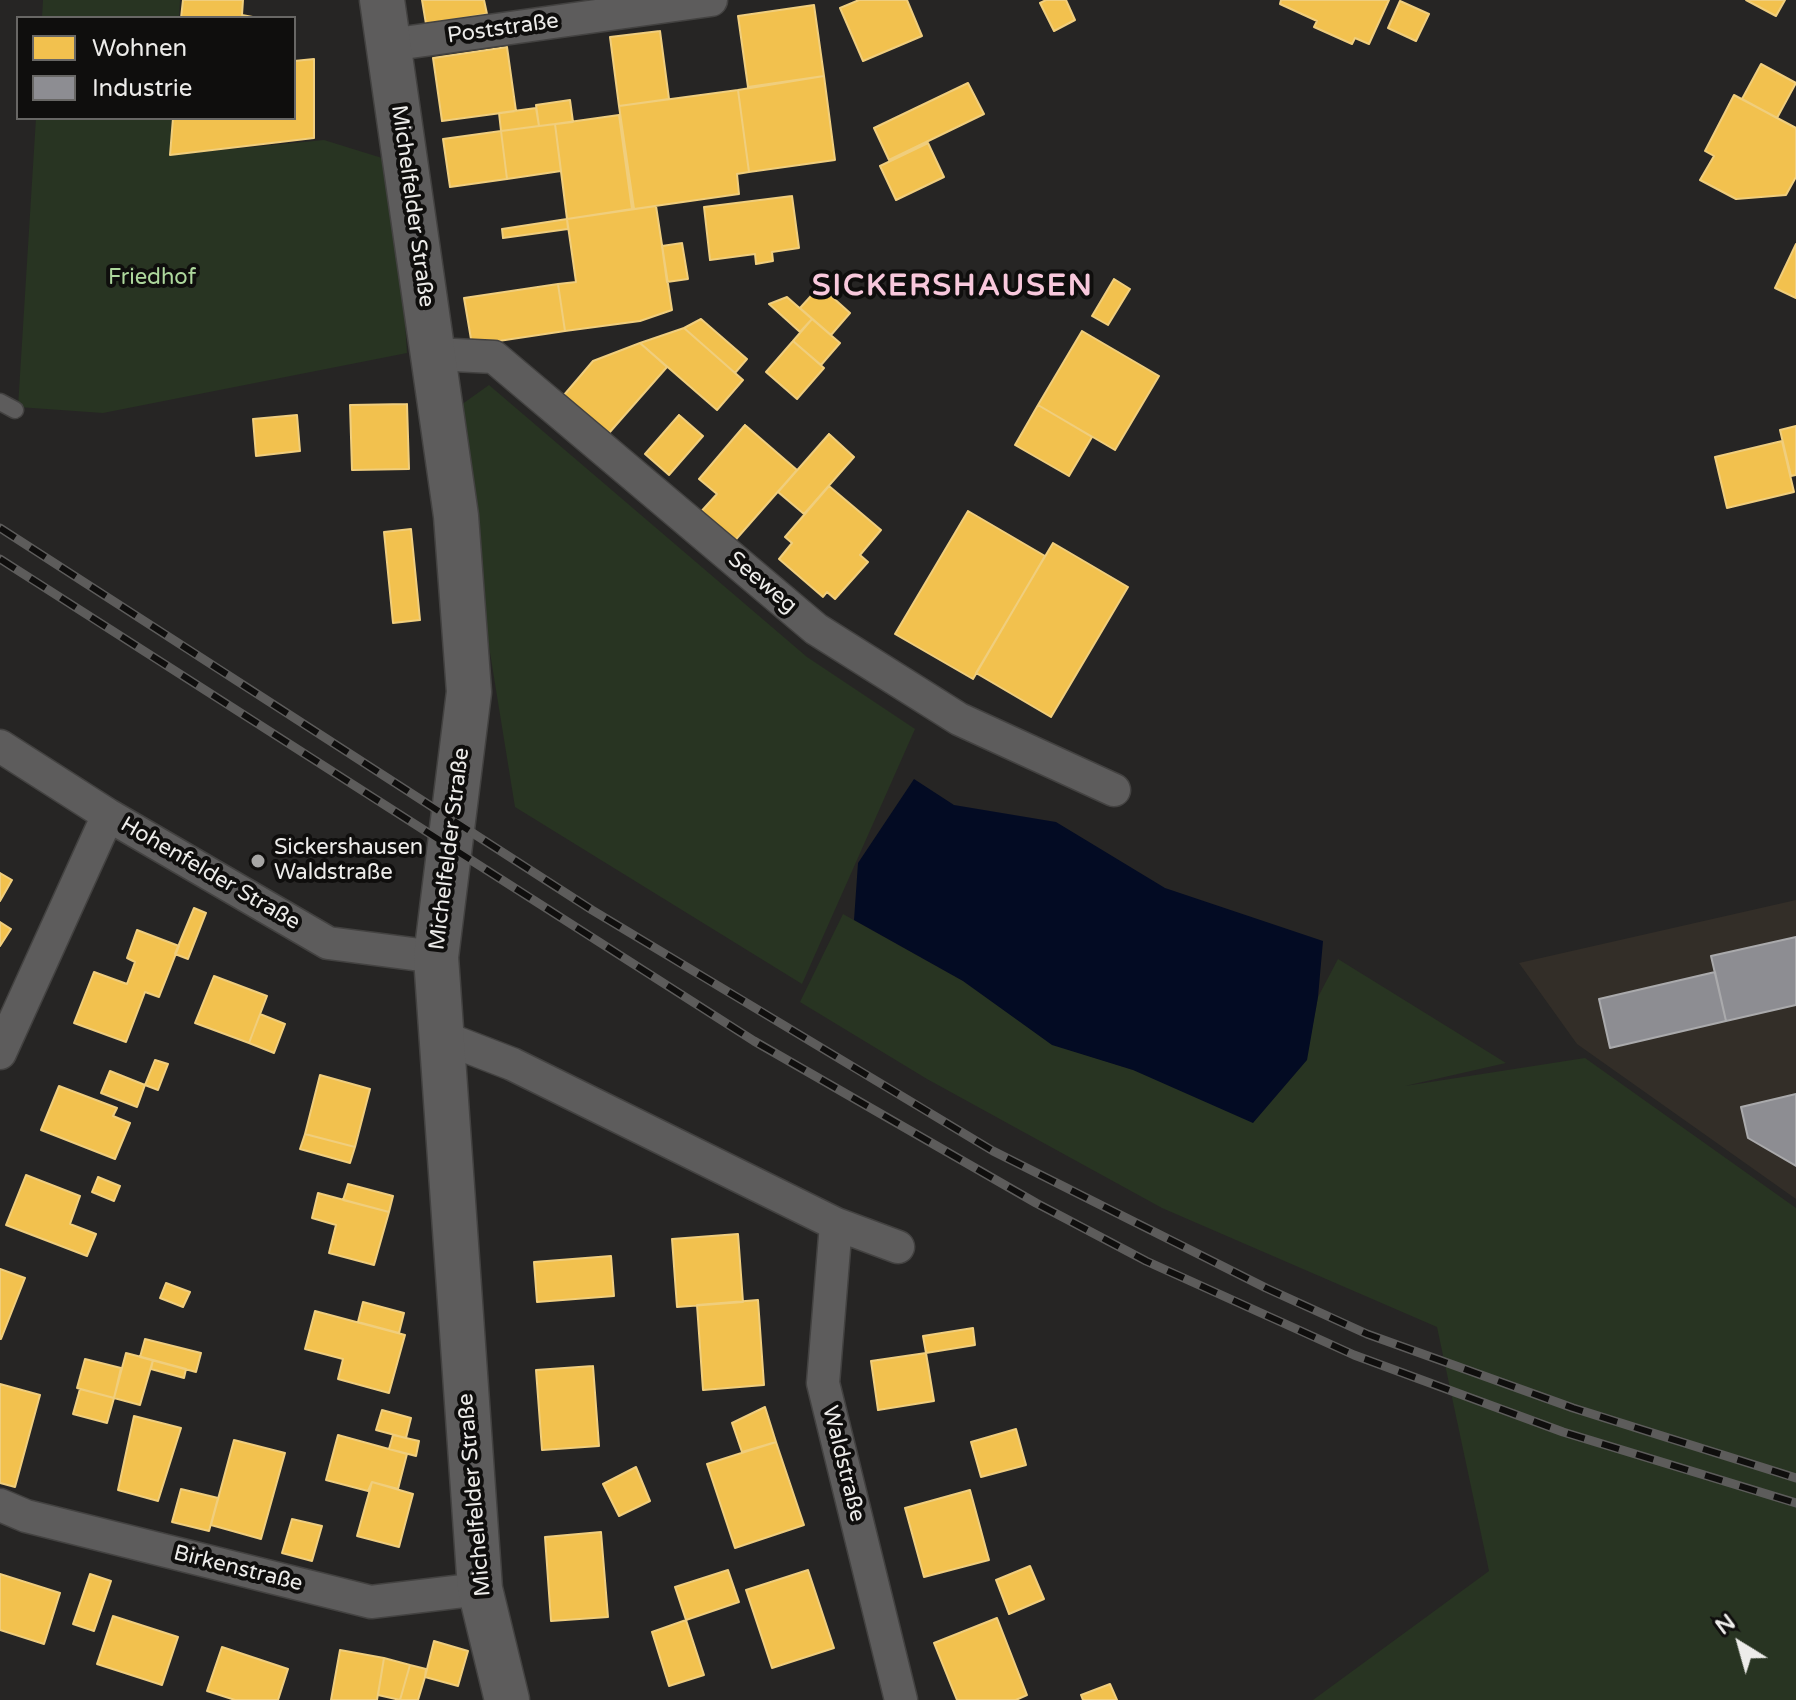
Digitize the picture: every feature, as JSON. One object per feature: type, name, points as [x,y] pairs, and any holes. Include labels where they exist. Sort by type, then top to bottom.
[{"type":"street","name":"Michelfelder Straße","points":[[382,0],[456,516],[469,692],[436,957],[480,1589],[507,1700]]},
{"type":"street","name":"Poststraße","points":[[389,45],[711,0]]},
{"type":"street","name":"Seeweg","points":[[434,354],[494,357],[816,629],[959,719],[1114,790]]},
{"type":"street","name":"Hohenfelder Straße","points":[[0,746],[108,815],[328,943],[436,957]]},
{"type":"street","points":[[0,1053],[108,815]]},
{"type":"street","points":[[442,1037],[512,1064],[836,1224],[898,1247]]},
{"type":"street","name":"Waldstraße","points":[[836,1224],[823,1383],[901,1700]]},
{"type":"street","name":"Birkenstraße","points":[[0,1505],[26,1516],[371,1602],[480,1589]]},
{"type":"shaded area","points":[[1796,900],[1796,1199],[1577,1044],[1519,963]]},
{"type":"green space","points":[[43,0],[180,0],[179,16],[42,16]]},
{"type":"green space","name":"Friedhof","points":[[36,120],[172,120],[170,155],[324,140],[395,162],[407,353],[103,413],[18,407]]},
{"type":"green space","points":[[489,385],[807,657],[915,729],[802,984],[515,807],[451,412]]},
{"type":"green space","points":[[843,914],[963,981],[1052,1044],[1133,1070],[1306,1060],[1318,997],[1338,959],[1506,1063],[1405,1086],[1585,1058],[1796,1208],[1796,1700],[1313,1700],[1489,1571],[1437,1327],[1162,1208],[927,1079],[800,1002]]},
{"type":"water","points":[[914,779],[954,805],[1056,822],[1165,888],[1323,941],[1318,997],[1307,1060],[1253,1123],[1133,1070],[1052,1045],[963,981],[854,920],[858,863]]},
{"type":"building: Wohnen","points":[[183,0],[243,0],[242,15],[247,16],[181,16]]},
{"type":"building: Wohnen","points":[[422,0],[484,0],[487,14],[426,24]]},
{"type":"building: Wohnen","points":[[859,0],[907,0],[922,36],[863,61],[840,8]]},
{"type":"building: Wohnen","points":[[1066,0],[1075,20],[1054,31],[1040,3]]},
{"type":"building: Wohnen","points":[[1281,0],[1389,0],[1369,44],[1355,38],[1352,44],[1314,27],[1317,21],[1280,4]]},
{"type":"building: Wohnen","points":[[1746,0],[1785,0],[1776,16]]},
{"type":"building: Wohnen","points":[[1400,1],[1429,14],[1416,41],[1388,28]]},
{"type":"building: Wohnen","points":[[814,5],[824,76],[748,87],[738,16]]},
{"type":"building: Wohnen","points":[[660,31],[669,99],[619,106],[610,37]]},
{"type":"building: Wohnen","points":[[507,47],[516,111],[442,121],[433,58]]},
{"type":"building: Wohnen","points":[[314,59],[314,138],[170,155],[173,120],[296,120],[296,61]]},
{"type":"building: Wohnen","points":[[1761,64],[1796,83],[1777,118],[1742,99]]},
{"type":"building: Wohnen","points":[[824,76],[835,160],[749,172],[738,90]]},
{"type":"building: Wohnen","points":[[968,83],[984,114],[889,160],[874,128]]},
{"type":"building: Wohnen","points":[[738,90],[749,172],[737,174],[739,194],[634,209],[619,106]]},
{"type":"building: Wohnen","points":[[1734,95],[1796,128],[1796,177],[1786,195],[1736,199],[1700,180],[1714,156],[1705,151]]},
{"type":"building: Wohnen","points":[[570,100],[573,122],[539,126],[536,105]]},
{"type":"building: Wohnen","points":[[536,108],[539,126],[501,131],[499,113]]},
{"type":"building: Wohnen","points":[[619,115],[632,209],[567,219],[555,124]]},
{"type":"building: Wohnen","points":[[555,124],[561,171],[507,179],[501,131]]},
{"type":"building: Wohnen","points":[[501,131],[507,179],[450,187],[443,139]]},
{"type":"building: Wohnen","points":[[928,143],[944,177],[896,200],[880,166]]},
{"type":"building: Wohnen","points":[[792,196],[799,248],[772,252],[773,261],[756,264],[755,254],[710,260],[704,207]]},
{"type":"building: Wohnen","points":[[656,206],[672,310],[640,321],[565,331],[558,284],[576,282],[567,219]]},
{"type":"building: Wohnen","points":[[567,219],[568,229],[503,238],[502,229]]},
{"type":"building: Wohnen","points":[[682,243],[688,279],[667,282],[662,246]]},
{"type":"building: Wohnen","points":[[1796,244],[1796,298],[1775,288]]},
{"type":"building: Wohnen","points":[[1114,279],[1130,289],[1108,325],[1092,316]]},
{"type":"building: Wohnen","points":[[558,284],[565,331],[472,345],[464,298]]},
{"type":"building: Wohnen","points":[[820,286],[850,313],[831,335],[800,308]]},
{"type":"building: Wohnen","points":[[787,297],[812,319],[800,332],[769,304]]},
{"type":"building: Wohnen","points":[[701,319],[747,359],[735,373],[684,328]]},
{"type":"building: Wohnen","points":[[812,319],[840,343],[821,365],[793,341]]},
{"type":"building: Wohnen","points":[[684,328],[743,380],[717,410],[640,343]]},
{"type":"building: Wohnen","points":[[1082,331],[1159,376],[1115,450],[1038,405]]},
{"type":"building: Wohnen","points":[[793,341],[824,368],[797,399],[766,372]]},
{"type":"building: Wohnen","points":[[640,343],[667,367],[602,441],[558,402],[593,361]]},
{"type":"building: Wohnen","points":[[407,404],[409,469],[352,470],[350,405]]},
{"type":"building: Wohnen","points":[[1038,405],[1092,437],[1069,476],[1015,445]]},
{"type":"building: Wohnen","points":[[297,415],[300,451],[256,456],[253,419]]},
{"type":"building: Wohnen","points":[[679,415],[703,436],[669,475],[645,454]]},
{"type":"building: Wohnen","points":[[745,425],[797,470],[731,545],[697,516],[717,494],[699,479]]},
{"type":"building: Wohnen","points":[[1796,426],[1796,475],[1791,476],[1780,430]]},
{"type":"building: Wohnen","points":[[829,434],[854,457],[804,514],[778,492]]},
{"type":"building: Wohnen","points":[[1782,441],[1794,492],[1727,508],[1715,457]]},
{"type":"building: Wohnen","points":[[829,486],[881,530],[860,555],[868,562],[835,599],[827,592],[823,597],[779,559],[792,543],[785,537]]},
{"type":"building: Wohnen","points":[[968,511],[1045,556],[973,679],[895,634]]},
{"type":"building: Wohnen","points":[[411,529],[420,620],[393,623],[384,532]]},
{"type":"building: Wohnen","points":[[1053,543],[1128,587],[1051,717],[976,673]]},
{"type":"building: Wohnen","points":[[0,873],[12,880],[0,901]]},
{"type":"building: Wohnen","points":[[194,908],[206,913],[188,959],[175,954]]},
{"type":"building: Wohnen","points":[[0,922],[11,929],[0,946]]},
{"type":"building: Wohnen","points":[[137,930],[179,946],[159,997],[145,992],[126,1042],[74,1023],[94,972],[127,984],[135,962],[127,958]]},
{"type":"building: Wohnen","points":[[214,976],[267,996],[249,1043],[195,1023]]},
{"type":"building: Wohnen","points":[[260,1014],[285,1024],[274,1053],[249,1043]]},
{"type":"building: Wohnen","points":[[155,1060],[168,1064],[158,1090],[145,1085]]},
{"type":"building: Wohnen","points":[[110,1071],[145,1085],[137,1107],[101,1093]]},
{"type":"building: Wohnen","points":[[320,1075],[370,1089],[355,1147],[305,1134]]},
{"type":"building: Wohnen","points":[[59,1086],[117,1108],[113,1116],[130,1123],[115,1159],[41,1130]]},
{"type":"building: Wohnen","points":[[305,1134],[355,1147],[350,1163],[300,1149]]},
{"type":"building: Wohnen","points":[[26,1175],[80,1196],[70,1224],[96,1234],[87,1256],[6,1225]]},
{"type":"building: Wohnen","points":[[98,1177],[120,1186],[114,1201],[92,1192]]},
{"type":"building: Wohnen","points":[[348,1184],[393,1196],[389,1212],[343,1200]]},
{"type":"building: Wohnen","points":[[318,1193],[389,1212],[374,1265],[329,1253],[336,1225],[312,1218]]},
{"type":"building: Wohnen","points":[[738,1234],[743,1302],[677,1307],[672,1239]]},
{"type":"building: Wohnen","points":[[611,1256],[614,1296],[537,1302],[534,1262]]},
{"type":"building: Wohnen","points":[[0,1269],[25,1278],[1,1339],[0,1339]]},
{"type":"building: Wohnen","points":[[166,1283],[190,1292],[183,1307],[160,1298]]},
{"type":"building: Wohnen","points":[[758,1300],[764,1385],[703,1390],[697,1305]]},
{"type":"building: Wohnen","points":[[363,1302],[404,1313],[399,1333],[358,1322]]},
{"type":"building: Wohnen","points":[[315,1311],[405,1335],[389,1393],[338,1379],[343,1359],[305,1349]]},
{"type":"building: Wohnen","points":[[973,1328],[975,1345],[926,1353],[923,1336]]},
{"type":"building: Wohnen","points":[[145,1339],[201,1353],[196,1372],[140,1357]]},
{"type":"building: Wohnen","points":[[126,1353],[153,1360],[140,1405],[114,1398]]},
{"type":"building: Wohnen","points":[[926,1353],[934,1401],[878,1410],[871,1361]]},
{"type":"building: Wohnen","points":[[85,1359],[121,1368],[114,1398],[77,1388]]},
{"type":"building: Wohnen","points":[[153,1360],[186,1369],[184,1378],[151,1369]]},
{"type":"building: Wohnen","points":[[593,1366],[599,1446],[542,1450],[536,1370]]},
{"type":"building: Wohnen","points":[[0,1384],[40,1395],[15,1487],[0,1483]]},
{"type":"building: Wohnen","points":[[80,1389],[114,1398],[107,1423],[73,1414]]},
{"type":"building: Wohnen","points":[[765,1407],[776,1442],[742,1452],[732,1423]]},
{"type":"building: Wohnen","points":[[382,1410],[411,1418],[406,1438],[376,1430]]},
{"type":"building: Wohnen","points":[[134,1416],[181,1428],[158,1501],[118,1490]]},
{"type":"building: Wohnen","points":[[1016,1429],[1026,1465],[981,1477],[971,1442]]},
{"type":"building: Wohnen","points":[[338,1435],[407,1454],[398,1489],[372,1482],[368,1491],[326,1480]]},
{"type":"building: Wohnen","points":[[393,1435],[419,1441],[416,1456],[389,1449]]},
{"type":"building: Wohnen","points":[[234,1440],[285,1453],[261,1539],[211,1525]]},
{"type":"building: Wohnen","points":[[776,1442],[804,1525],[735,1548],[707,1464]]},
{"type":"building: Wohnen","points":[[636,1467],[650,1501],[619,1516],[603,1484]]},
{"type":"building: Wohnen","points":[[372,1482],[413,1494],[399,1547],[357,1536]]},
{"type":"building: Wohnen","points":[[181,1489],[218,1498],[209,1531],[172,1522]]},
{"type":"building: Wohnen","points":[[970,1490],[989,1560],[924,1577],[905,1508]]},
{"type":"building: Wohnen","points":[[292,1519],[322,1526],[312,1561],[282,1553]]},
{"type":"building: Wohnen","points":[[601,1532],[608,1617],[551,1621],[545,1537]]},
{"type":"building: Wohnen","points":[[1030,1566],[1044,1599],[1009,1614],[996,1580]]},
{"type":"building: Wohnen","points":[[728,1570],[739,1602],[686,1620],[675,1587]]},
{"type":"building: Wohnen","points":[[808,1570],[834,1648],[772,1668],[746,1590]]},
{"type":"building: Wohnen","points":[[0,1574],[60,1593],[44,1644],[0,1630]]},
{"type":"building: Wohnen","points":[[90,1574],[111,1581],[94,1631],[73,1624]]},
{"type":"building: Wohnen","points":[[113,1616],[178,1637],[162,1685],[97,1664]]},
{"type":"building: Wohnen","points":[[997,1618],[1027,1695],[1016,1700],[957,1700],[934,1643]]},
{"type":"building: Wohnen","points":[[686,1620],[704,1675],[669,1686],[652,1632]]},
{"type":"building: Wohnen","points":[[434,1641],[468,1651],[458,1686],[425,1677]]},
{"type":"building: Wohnen","points":[[222,1647],[288,1669],[278,1700],[235,1700],[207,1691]]},
{"type":"building: Wohnen","points":[[340,1650],[384,1658],[377,1700],[331,1700]]},
{"type":"building: Wohnen","points":[[384,1658],[410,1665],[400,1700],[378,1695]]},
{"type":"building: Wohnen","points":[[410,1665],[426,1669],[425,1677],[418,1700],[400,1700]]},
{"type":"building: Wohnen","points":[[1110,1684],[1117,1700],[1083,1700],[1081,1695]]},
{"type":"building: Industrie","points":[[1796,937],[1796,1005],[1726,1021],[1711,956]]},
{"type":"building: Industrie","points":[[1715,972],[1726,1021],[1610,1048],[1599,999]]},
{"type":"building: Industrie","points":[[1796,1094],[1796,1166],[1748,1138],[1741,1107]]},
{"type":"railway","points":[[0,528],[592,910],[993,1151],[1266,1288],[1367,1334],[1573,1408],[1796,1478]]},
{"type":"railway","points":[[0,559],[754,1041],[1036,1203],[1146,1261],[1354,1355],[1563,1432],[1796,1503]]},
{"type":"place","name":"Sickershausen Waldstraße","points":[[258,861]]},
{"type":"district","name":"SICKERSHAUSEN","points":[[953,287]]}]
